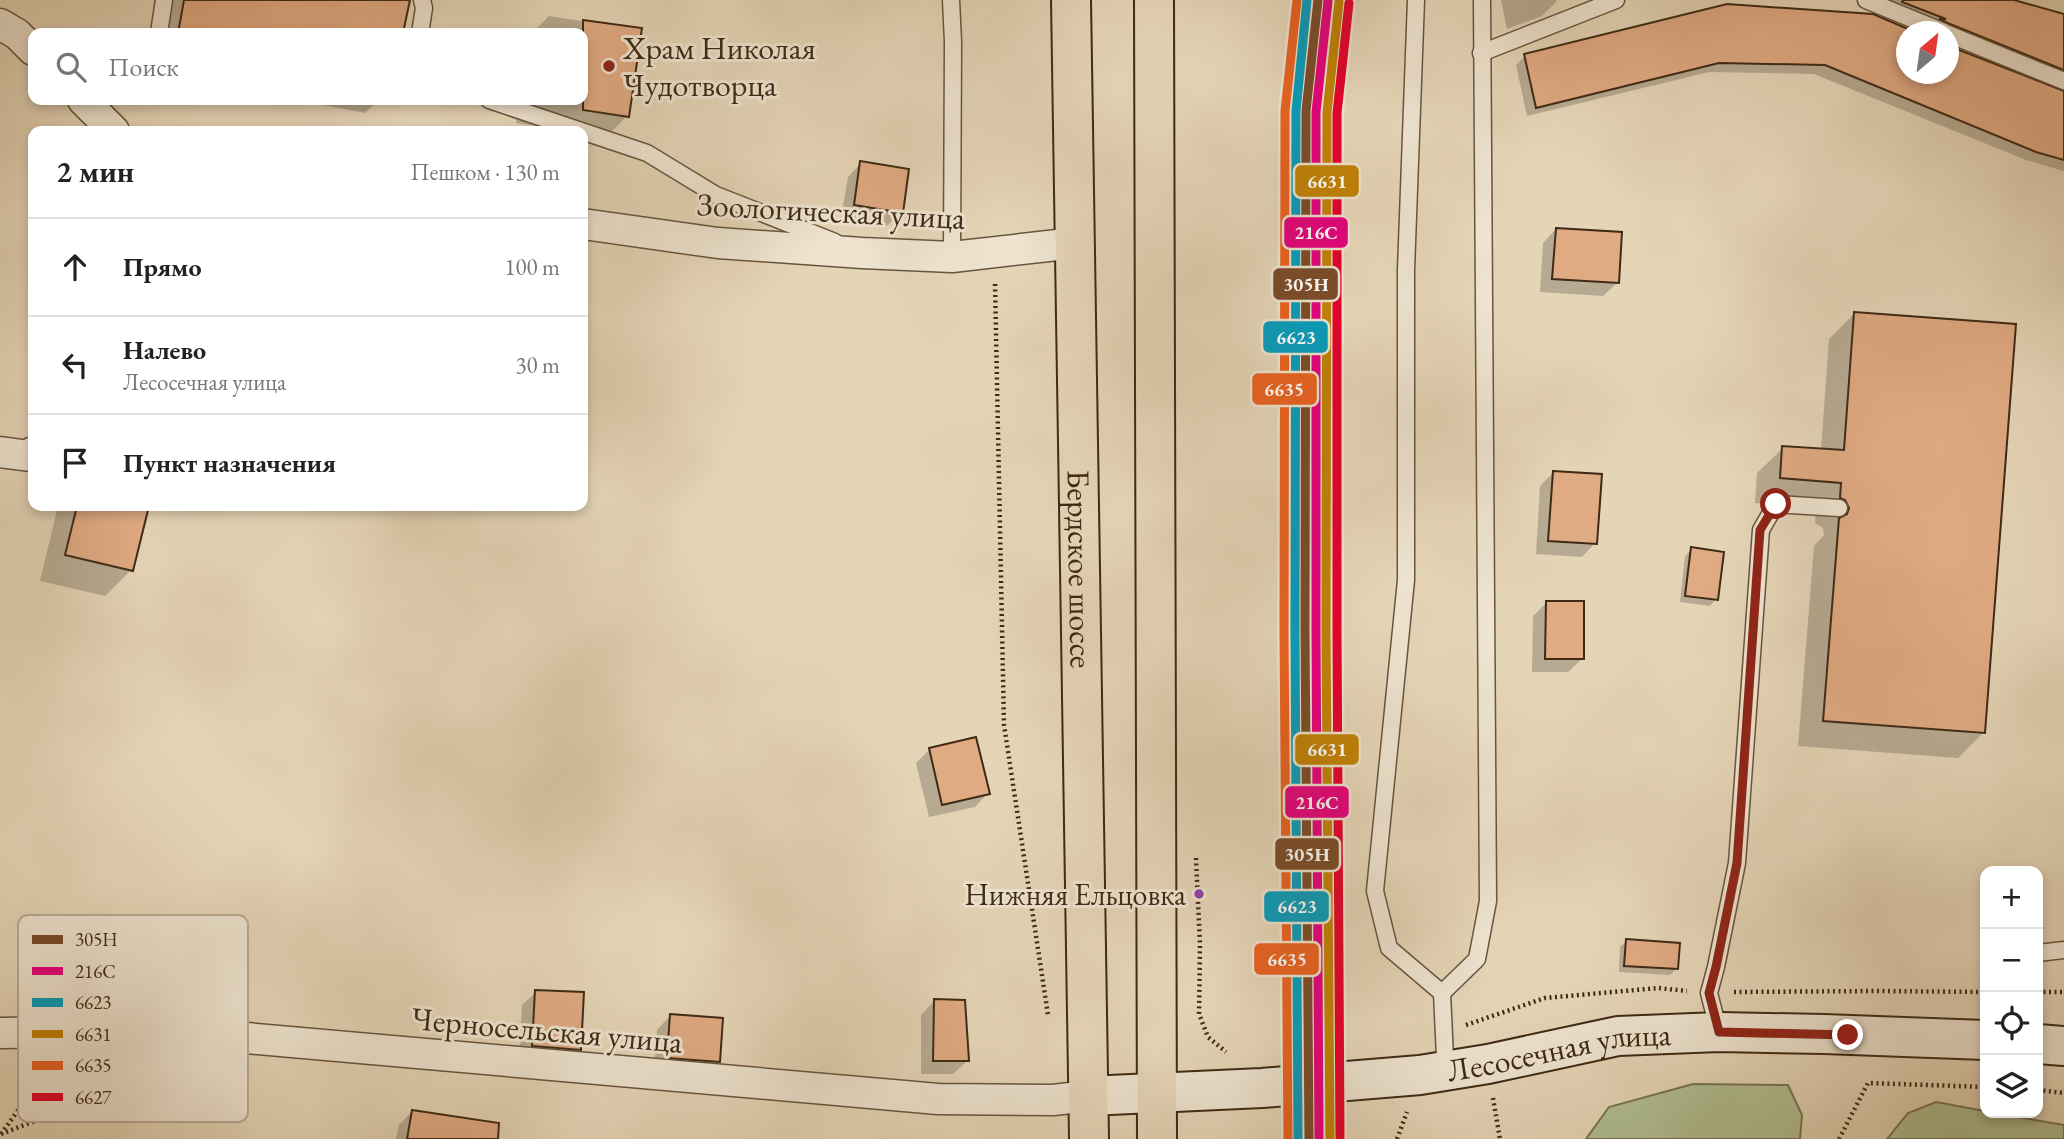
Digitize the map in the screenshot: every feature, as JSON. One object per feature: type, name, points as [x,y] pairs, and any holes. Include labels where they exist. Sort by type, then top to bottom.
[{"type":"highway","name":"Бердское шоссе","points":[[1072,0],[1089,1139]]},
{"type":"highway","points":[[1154,0],[1157,1139]]},
{"type":"street","points":[[0,24],[17,34],[28,45]]},
{"type":"street","points":[[88,105],[109,126]]},
{"type":"street","name":"Зоологическая улица","points":[[588,225],[718,243],[953,257],[1075,243]]},
{"type":"street","points":[[0,452],[28,456]]},
{"type":"street","name":"Лесосечная улица","points":[[1157,1093],[1262,1088],[1420,1075],[1488,1065],[1618,1036],[1719,1032],[1980,1040]]},
{"type":"street","name":"Черносельская улица","points":[[0,1033],[18,1033]]},
{"type":"street","name":"Черносельская улица","points":[[248,1038],[937,1099],[1053,1100],[1088,1096]]},
{"type":"street","points":[[2043,1044],[2064,1046]]},
{"type":"street","points":[[1088,1096],[1157,1093]]},
{"type":"lane","points":[[160,28],[164,0]]},
{"type":"lane","points":[[421,28],[424,8],[422,0]]},
{"type":"lane","points":[[951,0],[953,257]]},
{"type":"lane","points":[[1416,0],[1406,270],[1406,580],[1375,891],[1389,948],[1441,993],[1446,1058]]},
{"type":"lane","points":[[1441,993],[1477,959],[1488,901],[1482,0]]},
{"type":"lane","points":[[1481,53],[1616,0]]},
{"type":"lane","points":[[1866,0],[1917,21]]},
{"type":"lane","points":[[1959,38],[2064,81]]},
{"type":"lane","points":[[504,105],[567,126]]},
{"type":"lane","points":[[588,133],[647,153],[716,195],[862,253]]},
{"type":"lane","points":[[1719,1032],[1709,993],[1737,863],[1760,530],[1776,504],[1839,508]]},
{"type":"lane","points":[[2043,952],[2064,950]]},
{"type":"path","points":[[995,252],[1004,725],[1048,1015]]},
{"type":"path","points":[[1195,847],[1199,1014],[1209,1037],[1229,1055]]},
{"type":"path","points":[[1458,1028],[1545,998],[1658,988],[1709,993],[1980,992]]},
{"type":"path","points":[[2043,992],[2064,992]]},
{"type":"path","points":[[1839,1139],[1868,1083],[1980,1087]]},
{"type":"path","points":[[2043,1091],[2064,1093]]},
{"type":"path","points":[[0,1134],[18,1110]]},
{"type":"path","points":[[0,1134],[32,1122]]},
{"type":"green space","points":[[1693,1084],[1788,1085],[1802,1115],[1800,1139],[1586,1139],[1609,1107]]},
{"type":"green space","points":[[1936,1102],[1980,1110],[1980,1118],[2024,1118],[2064,1125],[2064,1139],[1887,1139],[1908,1113]]},
{"type":"building","points":[[184,0],[410,0],[404,28],[179,28]]},
{"type":"building","points":[[2014,0],[2064,14],[2064,70],[1959,28],[1959,21],[1943,21],[1939,19],[1946,19],[1902,2]]},
{"type":"building","points":[[1727,4],[1873,14],[1896,24],[1896,84],[1959,84],[1959,50],[2064,91],[2064,160],[2036,152],[1825,65],[1719,63],[1536,108],[1524,54]]},
{"type":"building","name":"Храм Николая Чудотворца","points":[[583,20],[642,28],[629,117],[583,110],[583,105],[588,105],[588,28],[583,28]]},
{"type":"building","points":[[860,161],[909,169],[903,213],[854,205]]},
{"type":"building","points":[[1556,228],[1622,232],[1619,283],[1552,279]]},
{"type":"building","points":[[1854,312],[2016,324],[1985,733],[1823,721],[1839,518],[1847,514],[1849,508],[1845,500],[1840,498],[1841,483],[1780,478],[1782,446],[1844,450]]},
{"type":"building","points":[[1553,471],[1602,474],[1597,544],[1548,541]]},
{"type":"building","points":[[76,511],[148,511],[133,571],[65,555]]},
{"type":"building","points":[[1691,547],[1724,552],[1718,600],[1685,596]]},
{"type":"building","points":[[1546,601],[1584,601],[1584,659],[1545,659]]},
{"type":"building","points":[[976,737],[990,794],[942,805],[929,748]]},
{"type":"building","points":[[1626,939],[1680,943],[1678,969],[1624,966]]},
{"type":"building","points":[[535,990],[584,992],[581,1050],[532,1046]]},
{"type":"building","points":[[934,999],[965,1000],[969,1061],[933,1061]]},
{"type":"building","points":[[670,1014],[723,1018],[720,1062],[667,1058]]},
{"type":"building","points":[[412,1110],[499,1123],[498,1139],[407,1139]]},
{"type":"transit line","name":"6635","points":[[1288,1139],[1284,633],[1285,111],[1297,0]]},
{"type":"transit line","name":"6623","points":[[1298,1139],[1296,111],[1307,0]]},
{"type":"transit line","name":"305Н","points":[[1309,1139],[1305,633],[1306,111],[1318,0]]},
{"type":"transit line","name":"216С","points":[[1319,1139],[1316,112],[1328,1]]},
{"type":"transit line","name":"6631","points":[[1330,1139],[1326,633],[1327,112],[1339,2]]},
{"type":"transit line","name":"6627","points":[[1340,1139],[1337,113],[1349,3]]},
{"type":"place","name":"Храм Николая Чудотворца","points":[[609,66]]},
{"type":"place","name":"Нижняя Ельцовка","points":[[1199,894]]},
{"type":"route","points":[[1776,504],[1760,530],[1737,863],[1709,993],[1719,1032],[1848,1035]]}]
